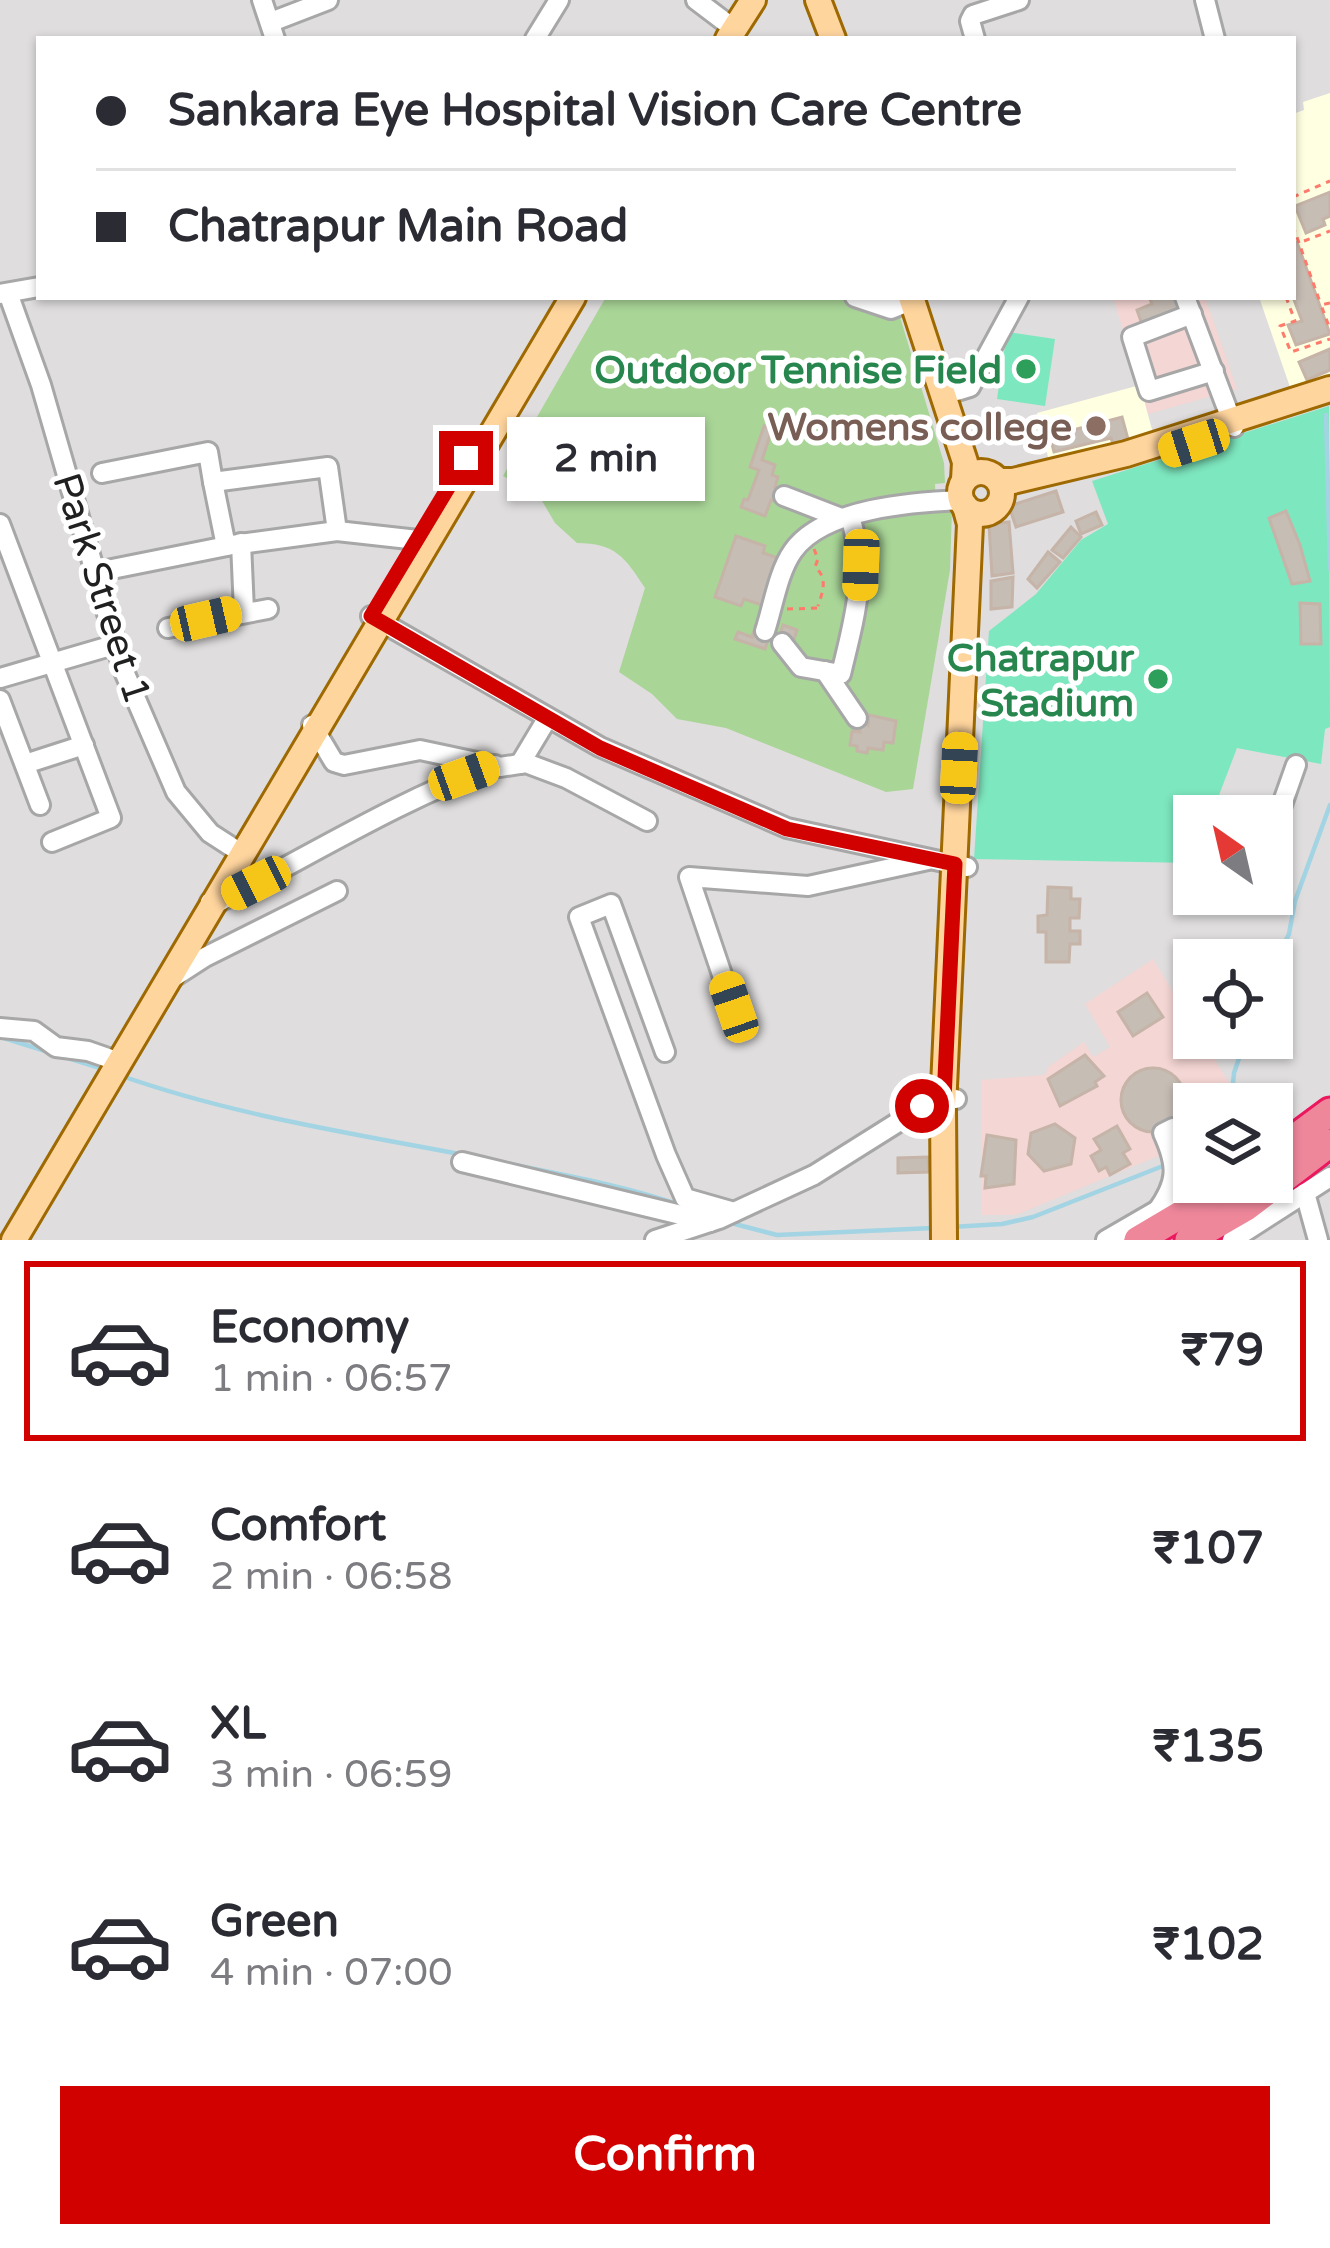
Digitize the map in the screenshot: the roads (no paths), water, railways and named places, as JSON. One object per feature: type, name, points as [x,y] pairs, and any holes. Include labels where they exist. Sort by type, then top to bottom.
[{"type":"highway","points":[[1293,1139],[1330,1112]]},
{"type":"highway","points":[[1189,1240],[1246,1207],[1330,1143]]},
{"type":"highway","points":[[1138,1240],[1201,1203]]},
{"type":"main road","points":[[726,25],[753,0]]},
{"type":"main road","points":[[809,0],[822,36]]},
{"type":"main road","points":[[818,0],[831,36]]},
{"type":"main road","points":[[3,1240],[166,977],[559,300]]},
{"type":"main road","points":[[423,539],[571,300]]},
{"type":"main road","points":[[911,304],[957,392],[980,458],[952,863],[948,1227]]},
{"type":"main road","points":[[911,304],[965,462],[981,494]]},
{"type":"main road","points":[[1233,425],[1330,388]]},
{"type":"main road","points":[[981,494],[1330,400]]},
{"type":"main road","points":[[14,1240],[110,1069]]},
{"type":"street","points":[[262,0],[273,30],[328,0]]},
{"type":"street","points":[[537,36],[559,0]]},
{"type":"street","points":[[696,0],[726,25]]},
{"type":"street","points":[[974,36],[970,21],[974,15],[1019,0]]},
{"type":"street","points":[[1205,0],[1214,36]]},
{"type":"street","points":[[4,294],[36,288]]},
{"type":"street","name":"Park Street 1","points":[[4,294],[41,385],[123,669],[176,792],[209,833],[239,853]]},
{"type":"street","points":[[864,300],[891,309],[911,304]]},
{"type":"street","points":[[957,392],[970,386],[1017,300]]},
{"type":"street","points":[[1214,371],[1149,391],[1132,337],[1188,306],[1214,371],[1233,425]]},
{"type":"street","points":[[102,473],[208,452],[234,544],[244,610]]},
{"type":"street","points":[[213,482],[328,467],[337,531]]},
{"type":"street","points":[[846,517],[861,565],[860,596],[842,674],[801,667],[773,637],[773,605],[794,548],[846,517],[981,494]]},
{"type":"street","points":[[784,496],[846,517]]},
{"type":"street","points":[[0,524],[111,818],[52,842]]},
{"type":"street","points":[[97,572],[234,544],[337,531],[423,539]]},
{"type":"street","points":[[168,628],[268,609]]},
{"type":"street","points":[[376,619],[600,748],[787,829],[952,863]]},
{"type":"street","points":[[0,678],[117,644]]},
{"type":"street","points":[[825,671],[857,718]]},
{"type":"street","points":[[0,700],[40,805]]},
{"type":"street","points":[[520,764],[547,718]]},
{"type":"street","points":[[313,726],[334,762],[344,765],[420,750],[495,765],[520,764],[566,778],[646,821]]},
{"type":"street","points":[[25,764],[84,745]]},
{"type":"street","points":[[210,902],[433,787],[495,765]]},
{"type":"street","points":[[1285,795],[1296,765]]},
{"type":"street","points":[[734,1007],[689,877],[808,886],[952,863]]},
{"type":"street","points":[[166,977],[337,890]]},
{"type":"street","points":[[665,1052],[611,904],[579,917],[685,1198],[734,1212]]},
{"type":"street","points":[[0,1028],[34,1031],[56,1047],[88,1051],[110,1069]]},
{"type":"street","points":[[655,1240],[710,1222],[814,1175],[922,1106],[950,1099]]},
{"type":"street","points":[[1293,1125],[1330,1099]]},
{"type":"street","points":[[462,1162],[710,1222]]},
{"type":"street","points":[[1232,1240],[1330,1177]]},
{"type":"street","points":[[1156,1211],[1173,1185]]},
{"type":"street","points":[[1305,1193],[1318,1240]]},
{"type":"street","points":[[1106,1240],[1173,1201]]},
{"type":"waterway","points":[[1326,415],[1330,569]]},
{"type":"waterway","points":[[1286,939],[1295,901],[1330,805]]},
{"type":"waterway","points":[[0,1037],[103,1069]]},
{"type":"waterway","points":[[1233,1083],[1239,1059]]},
{"type":"waterway","points":[[119,1075],[268,1117],[581,1178],[680,1205]]},
{"type":"waterway","points":[[951,1227],[1033,1217],[1168,1164]]},
{"type":"waterway","points":[[731,1223],[777,1235],[933,1228]]},
{"type":"place","name":"Outdoor Tennise Field","points":[[1026,369]]},
{"type":"place","name":"Womens college","points":[[1096,426]]},
{"type":"place","name":"Chatrapur Stadium","points":[[1158,679]]}]
